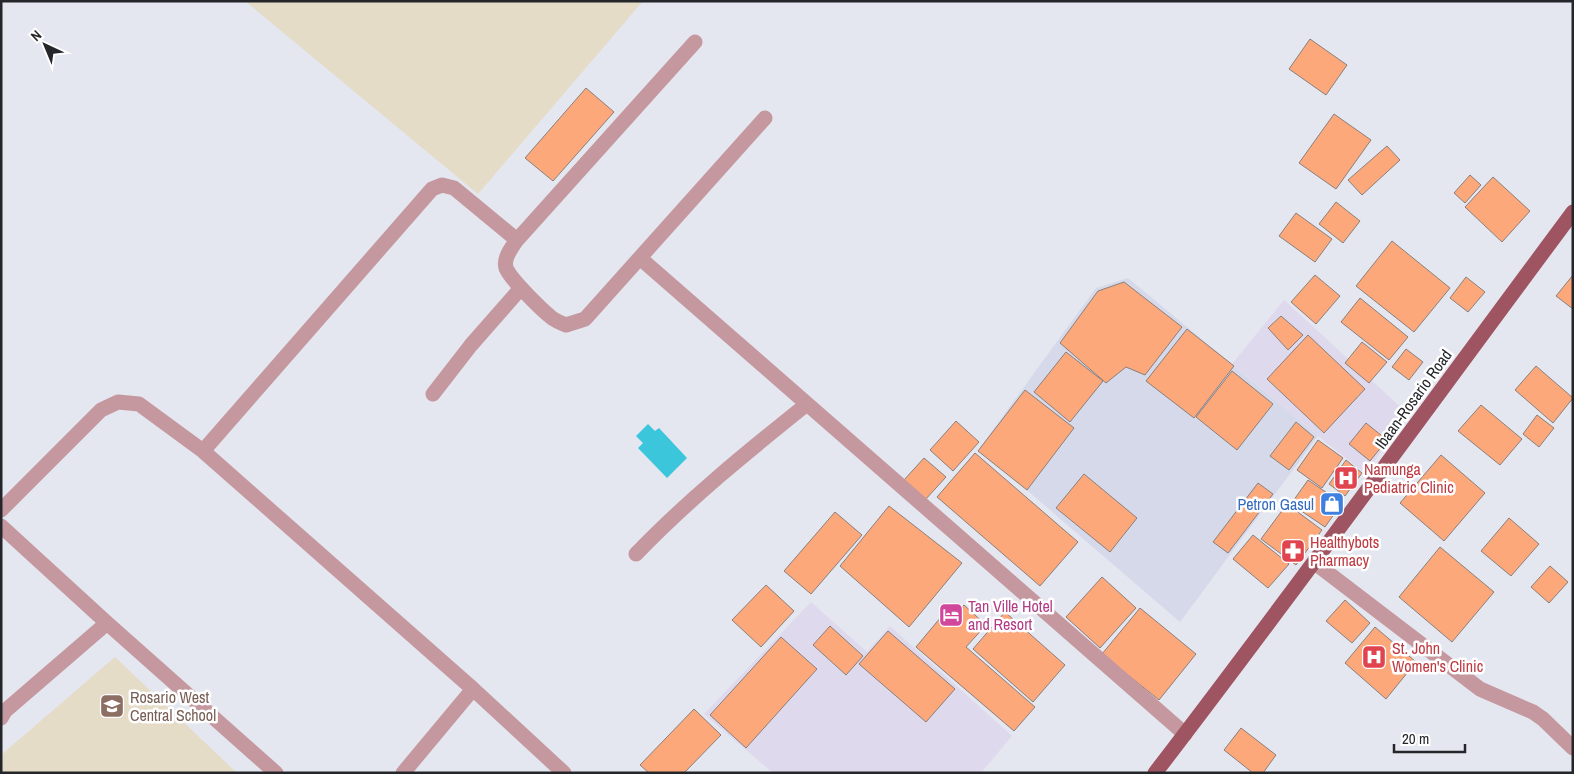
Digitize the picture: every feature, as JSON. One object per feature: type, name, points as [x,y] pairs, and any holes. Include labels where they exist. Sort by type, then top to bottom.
[{"type":"main road","name":"Ibaan-Rosario Road","points":[[1155,773],[1316,563],[1430,404],[1573,212]]},
{"type":"street","points":[[695,42],[517,240],[507,255],[506,269],[521,288],[552,318],[566,325],[584,319],[765,118]]},
{"type":"street","points":[[203,451],[432,189],[442,184],[454,188],[517,240]]},
{"type":"street","points":[[640,258],[1185,734]]},
{"type":"street","points":[[433,394],[471,345],[521,288]]},
{"type":"street","points":[[1,510],[101,410],[118,402],[139,404],[203,451],[473,689],[564,773]]},
{"type":"street","points":[[636,554],[671,518],[736,460],[807,404]]},
{"type":"street","points":[[1,526],[276,773]]},
{"type":"street","points":[[1316,563],[1480,689],[1543,718],[1573,748]]},
{"type":"street","points":[[3,712],[108,623]]},
{"type":"street","points":[[403,773],[473,689]]},
{"type":"shaded area","points":[[245,1],[643,1],[478,194]]},
{"type":"shaded area","points":[[1128,278],[1318,436],[1180,622],[979,449],[1096,288]]},
{"type":"shaded area","points":[[1284,300],[1407,413],[1366,474],[1232,364]]},
{"type":"shaded area","points":[[811,602],[867,652],[890,626],[1012,736],[981,773],[773,773],[704,714]]},
{"type":"shaded area","name":"Rosario West Central School","points":[[115,657],[237,773],[1,773],[1,755]]},
{"type":"water","points":[[648,424],[655,431],[659,428],[687,458],[667,478],[638,448],[643,443],[636,436]]},
{"type":"building","points":[[1310,39],[1347,65],[1326,95],[1289,69]]},
{"type":"building","points":[[586,88],[614,112],[553,181],[525,158]]},
{"type":"building","points":[[1334,114],[1371,140],[1336,189],[1299,163]]},
{"type":"building","points":[[1387,146],[1400,160],[1362,195],[1348,180]]},
{"type":"building","points":[[1470,175],[1481,185],[1465,203],[1454,193]]},
{"type":"building","points":[[1493,177],[1530,211],[1502,242],[1465,207]]},
{"type":"building","points":[[1336,202],[1360,221],[1343,243],[1319,224]]},
{"type":"building","points":[[1296,213],[1332,239],[1315,262],[1279,236]]},
{"type":"building","points":[[1392,241],[1450,288],[1414,332],[1356,286]]},
{"type":"building","points":[[1315,275],[1340,296],[1316,324],[1291,302]]},
{"type":"building","points":[[1573,275],[1573,309],[1556,296]]},
{"type":"building","points":[[1466,277],[1485,292],[1468,312],[1450,298]]},
{"type":"building","points":[[1124,282],[1182,327],[1145,375],[1126,367],[1106,383],[1060,343],[1098,291]]},
{"type":"building","points":[[1360,298],[1408,337],[1389,360],[1341,322]]},
{"type":"building","points":[[1281,316],[1303,335],[1288,350],[1268,328]]},
{"type":"building","points":[[1187,329],[1234,366],[1194,418],[1146,381]]},
{"type":"building","points":[[1308,335],[1365,389],[1324,433],[1267,379]]},
{"type":"building","points":[[1362,342],[1387,362],[1369,383],[1345,363]]},
{"type":"building","points":[[1406,349],[1423,362],[1409,380],[1392,367]]},
{"type":"building","points":[[1066,352],[1103,381],[1070,422],[1034,392]]},
{"type":"building","points":[[1536,366],[1573,398],[1553,423],[1515,390]]},
{"type":"building","points":[[1232,371],[1273,404],[1237,450],[1196,417]]},
{"type":"building","points":[[1025,390],[1074,428],[1027,490],[978,451]]},
{"type":"building","points":[[1481,405],[1522,439],[1500,465],[1458,431]]},
{"type":"building","points":[[1537,415],[1554,428],[1539,447],[1523,434]]},
{"type":"building","points":[[956,421],[979,442],[953,471],[930,450]]},
{"type":"building","points":[[1296,422],[1314,437],[1289,470],[1270,456]]},
{"type":"building","points":[[1366,423],[1387,440],[1370,461],[1349,444]]},
{"type":"building","points":[[1318,440],[1343,458],[1322,488],[1297,470]]},
{"type":"building","points":[[975,453],[1078,542],[1040,586],[937,497]]},
{"type":"building","points":[[1441,455],[1485,493],[1444,541],[1400,503]]},
{"type":"building","points":[[924,458],[946,477],[925,500],[904,480]]},
{"type":"building","name":"Namunga Pediatric Clinic","points":[[1346,460],[1362,473],[1345,496],[1329,484]]},
{"type":"building","points":[[1084,474],[1137,518],[1110,552],[1056,508]]},
{"type":"building","points":[[1308,480],[1342,503],[1325,527],[1291,504]]},
{"type":"building","points":[[1258,483],[1273,494],[1228,553],[1213,542]]},
{"type":"building","points":[[1287,504],[1322,530],[1296,565],[1261,539]]},
{"type":"building","points":[[889,506],[962,563],[909,627],[840,566]]},
{"type":"building","points":[[835,512],[862,535],[811,594],[784,571]]},
{"type":"building","points":[[1509,518],[1539,544],[1511,576],[1481,551]]},
{"type":"building","points":[[1253,535],[1289,564],[1268,588],[1233,559]]},
{"type":"building","points":[[1440,547],[1494,592],[1452,642],[1399,597]]},
{"type":"building","points":[[1550,566],[1568,582],[1549,603],[1531,587]]},
{"type":"building","points":[[1102,577],[1136,608],[1100,648],[1066,617]]},
{"type":"building","points":[[766,585],[794,611],[761,647],[732,620]]},
{"type":"building","points":[[1345,600],[1370,623],[1352,643],[1326,621]]},
{"type":"building","points":[[964,605],[986,625],[966,647],[1035,707],[1014,731],[916,647],[941,617],[949,623]]},
{"type":"building","points":[[1140,608],[1196,654],[1159,700],[1102,654]]},
{"type":"building","points":[[1005,612],[1065,665],[1033,702],[973,649]]},
{"type":"building","points":[[830,626],[863,656],[846,675],[813,645]]},
{"type":"building","name":"St. John Women's Clinic","points":[[1375,627],[1416,662],[1386,699],[1345,663]]},
{"type":"building","points":[[888,631],[955,689],[926,722],[859,664]]},
{"type":"building","points":[[781,637],[817,669],[746,748],[710,715]]},
{"type":"building","points":[[694,709],[721,735],[684,773],[649,773],[640,765]]},
{"type":"building","points":[[1241,728],[1276,755],[1263,773],[1253,773],[1224,750]]},
{"type":"place","name":"Namunga Pediatric Clinic","points":[[1346,478]]},
{"type":"place","name":"Petron Gasul","points":[[1332,504]]},
{"type":"place","name":"Healthybots Pharmacy","points":[[1293,551]]},
{"type":"place","name":"Tan Ville Hotel and Resort","points":[[951,615]]},
{"type":"place","name":"St. John Women's Clinic","points":[[1374,657]]},
{"type":"place","name":"Rosario West Central School","points":[[112,706]]}]
